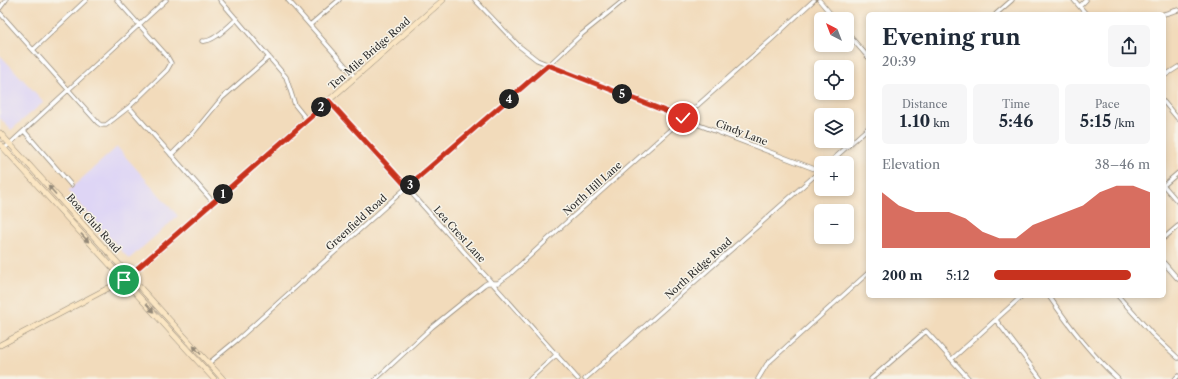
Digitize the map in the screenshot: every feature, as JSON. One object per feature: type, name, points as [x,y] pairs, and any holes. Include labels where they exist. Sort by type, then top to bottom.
[{"type":"main road","name":"Ten Mile Bridge Road","points":[[0,345],[124,280],[443,0]]},
{"type":"main road","name":"Boat Club Road","points":[[0,132],[223,379]]},
{"type":"main road","name":"Boat Club Road","points":[[0,144],[214,379]]},
{"type":"street","points":[[0,8],[6,0]]},
{"type":"street","points":[[33,50],[86,0]]},
{"type":"street","points":[[0,13],[103,126],[109,123],[167,70],[171,63],[167,56],[117,0]]},
{"type":"street","points":[[220,0],[286,77],[295,105],[307,120]]},
{"type":"street","points":[[288,0],[355,77]]},
{"type":"street","points":[[310,25],[339,0]]},
{"type":"street","name":"Cindy Lane","points":[[475,0],[519,46],[538,60],[548,65],[814,167]]},
{"type":"street","name":"Greenfield Road","points":[[209,363],[237,340],[407,187],[582,34],[624,0]]},
{"type":"street","name":"North Hill Lane","points":[[376,379],[432,327],[484,285],[498,283],[510,274],[814,0]]},
{"type":"street","points":[[819,0],[829,12]]},
{"type":"street","points":[[998,12],[1012,0]]},
{"type":"street","points":[[1074,0],[1084,12]]},
{"type":"street","points":[[1080,6],[1086,0]]},
{"type":"street","points":[[4,148],[139,26],[164,1]]},
{"type":"street","points":[[1166,13],[1178,10]]},
{"type":"street","points":[[202,41],[206,42],[211,40],[237,19]]},
{"type":"street","points":[[854,41],[866,55]]},
{"type":"street","points":[[171,155],[194,132],[222,98],[269,57]]},
{"type":"street","points":[[1166,75],[1178,67]]},
{"type":"street","name":"Lea Crest Lane","points":[[329,101],[578,379]]},
{"type":"street","points":[[1166,104],[1178,119]]},
{"type":"street","points":[[128,106],[213,202]]},
{"type":"street","points":[[837,156],[866,130]]},
{"type":"street","points":[[24,131],[71,185]]},
{"type":"street","points":[[1166,184],[1178,173]]},
{"type":"street","name":"North Ridge Road","points":[[585,379],[814,176]]},
{"type":"street","points":[[1166,188],[1178,202]]},
{"type":"street","points":[[1166,236],[1178,226]]},
{"type":"street","points":[[1166,265],[1178,279]]},
{"type":"street","points":[[758,379],[767,364],[866,275]]},
{"type":"street","points":[[952,359],[1020,298]]},
{"type":"street","points":[[1050,298],[1087,346],[1118,379]]},
{"type":"street","points":[[1120,298],[1152,334],[1178,358]]},
{"type":"street","points":[[996,320],[1041,379]]},
{"type":"street","points":[[871,379],[926,331],[969,379]]},
{"type":"street","points":[[530,379],[557,354]]},
{"type":"street","points":[[1175,379],[1178,376]]},
{"type":"shaded area","points":[[0,55],[44,102],[11,130],[0,118]]},
{"type":"shaded area","points":[[117,147],[178,216],[129,259],[68,191]]},
{"type":"route","points":[[124,280],[329,101],[407,187],[548,65],[683,118]]}]
